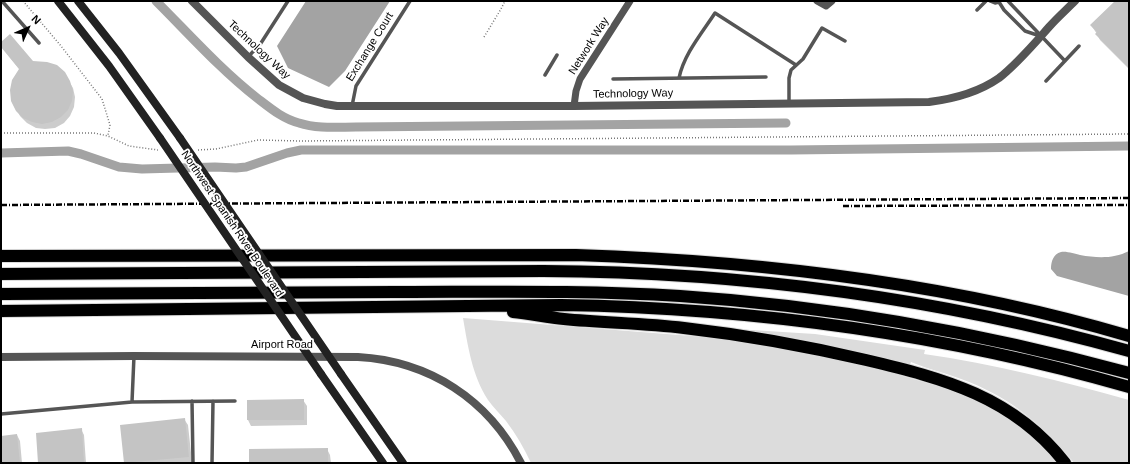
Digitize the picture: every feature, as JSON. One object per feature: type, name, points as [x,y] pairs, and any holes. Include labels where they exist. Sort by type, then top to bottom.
[{"type":"highway","points":[[1,256],[576,255],[669,259],[761,266],[911,286],[972,297],[1062,317],[1129,336]]},
{"type":"highway","points":[[1,274],[603,271],[693,276],[792,285],[905,300],[1025,324],[1129,351]]},
{"type":"highway","points":[[1,294],[553,292],[682,296],[796,307],[924,326],[1035,349],[1129,373]]},
{"type":"highway","points":[[1,311],[561,305],[622,306],[721,312],[872,330],[955,345],[1044,364],[1129,386]]},
{"type":"highway","points":[[472,306],[564,319],[647,324],[724,333],[801,346],[903,369],[965,388],[1005,408],[1030,426],[1065,463]]},
{"type":"main road","name":"Northwest Spanish River Boulevard","points":[[58,1],[109,66],[160,138],[383,463]]},
{"type":"main road","name":"Northwest Spanish River Boulevard","points":[[78,1],[119,53],[180,138],[403,463]]},
{"type":"street","name":"Technology Way","points":[[192,1],[272,80],[295,94],[312,101],[325,104],[352,106],[574,106],[929,102],[956,97],[974,91],[998,78],[1075,1]]},
{"type":"street","name":"Network Way","points":[[574,106],[576,91],[580,79],[630,1]]},
{"type":"street","points":[[817,1],[824,6],[830,3]]},
{"type":"street","name":"Airport Road","points":[[1,357],[358,357],[376,358],[396,362],[430,374],[460,392],[475,404],[489,417],[505,437],[520,463]]},
{"type":"lane","points":[[2,1],[39,43]]},
{"type":"lane","points":[[248,57],[261,43],[288,1]]},
{"type":"lane","name":"Exchange Court","points":[[352,106],[356,86],[410,1]]},
{"type":"lane","points":[[977,10],[986,1]]},
{"type":"lane","points":[[990,1],[995,3],[999,1],[1004,10],[1025,31],[1041,36]]},
{"type":"lane","points":[[1008,1],[1065,61]]},
{"type":"lane","points":[[679,78],[685,58],[715,13],[796,65]]},
{"type":"lane","points":[[789,104],[790,73],[803,59],[822,28],[845,41]]},
{"type":"lane","points":[[1046,81],[1079,46]]},
{"type":"lane","points":[[545,75],[557,55]]},
{"type":"lane","points":[[613,79],[766,77]]},
{"type":"lane","points":[[132,402],[134,356]]},
{"type":"lane","points":[[192,401],[193,463]]},
{"type":"lane","points":[[212,463],[213,401]]},
{"type":"lane","points":[[1,414],[132,402],[235,401]]},
{"type":"path","points":[[22,1],[102,99],[110,125],[110,132],[108,136]]},
{"type":"path","points":[[484,37],[505,1]]},
{"type":"path","points":[[1,133],[94,133],[108,136],[129,146],[149,150],[163,150]]},
{"type":"path","points":[[196,150],[216,149],[258,140],[324,141],[1129,134]]},
{"type":"shaded area","points":[[306,1],[390,1],[345,71],[329,87],[288,68],[277,46]]},
{"type":"shaded area","points":[[1129,251],[1129,296],[1057,276],[1051,269],[1053,259],[1058,253],[1061,252],[1093,257],[1105,257],[1123,254]]},
{"type":"shaded area","points":[[463,318],[730,339],[868,366],[962,393],[995,408],[1020,425],[1047,449],[1058,463],[531,463],[513,431],[490,403],[478,381],[471,360]]},
{"type":"shaded area","points":[[735,329],[815,334],[925,350],[924,354],[1028,374],[1129,400],[1129,463],[1074,463],[1063,450],[1027,415],[999,397],[969,382],[911,362],[909,367],[734,331]]},
{"type":"building","points":[[1115,1],[1129,1],[1129,68],[1095,34],[1097,32],[1090,25]]},
{"type":"building","points":[[10,34],[33,61],[47,62],[57,65],[65,72],[70,81],[73,91],[72,101],[68,110],[61,117],[52,122],[42,124],[23,118],[16,111],[11,101],[10,90],[12,80],[19,69],[1,47],[1,42]]},
{"type":"building","points":[[304,399],[304,420],[247,420],[247,400]]},
{"type":"building","points":[[185,418],[189,457],[124,463],[120,425]]},
{"type":"building","points":[[82,428],[84,463],[38,463],[36,433]]},
{"type":"building","points":[[17,434],[20,463],[1,463],[1,436]]},
{"type":"building","points":[[328,448],[328,463],[249,463],[249,449]]},
{"type":"waterway","points":[[156,1],[243,87],[282,116],[306,125],[335,127],[786,123]]},
{"type":"waterway","points":[[1,153],[68,151],[119,167],[142,169],[246,167],[287,153],[301,150],[791,150],[1129,146]]},
{"type":"railway","points":[[1,205],[1129,198]]},
{"type":"railway","points":[[843,206],[1129,205]]}]
